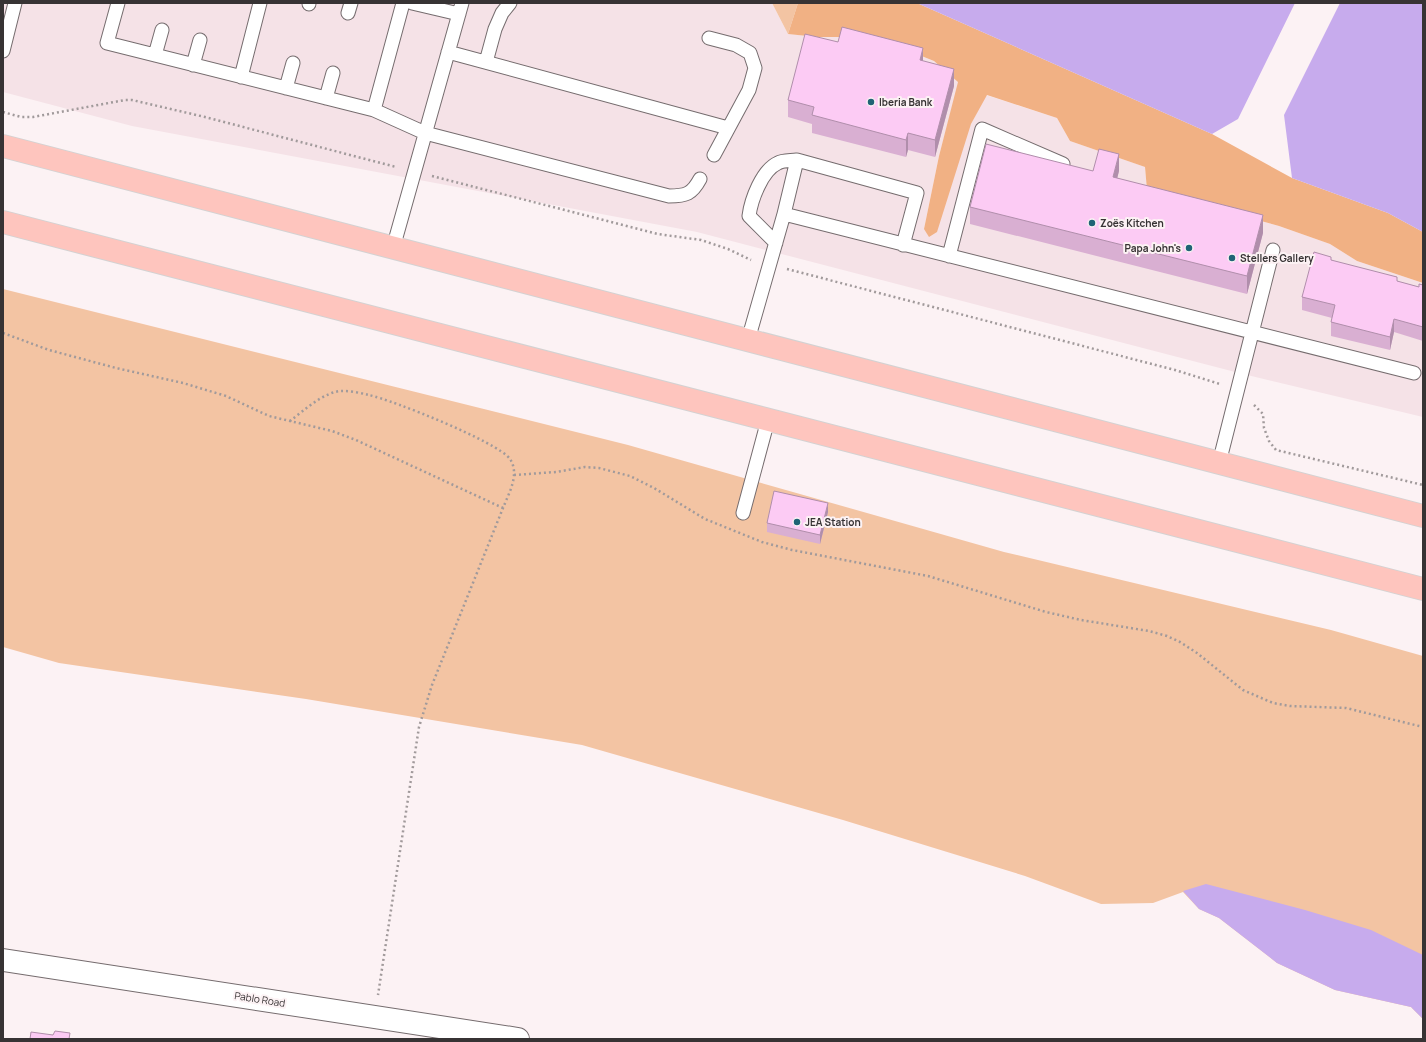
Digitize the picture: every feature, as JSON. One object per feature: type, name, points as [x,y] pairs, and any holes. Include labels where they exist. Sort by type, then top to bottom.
[{"type":"main road","points":[[3,146],[1423,516]]},
{"type":"main road","points":[[3,222],[1423,589]]},
{"type":"street","name":"Pablo Road","points":[[3,960],[518,1039]]},
{"type":"lane","points":[[3,51],[15,3]]},
{"type":"lane","points":[[118,3],[107,43],[374,110],[425,133],[669,196],[682,196],[695,188],[700,179]]},
{"type":"lane","points":[[241,77],[260,3]]},
{"type":"lane","points":[[374,110],[403,3]]},
{"type":"lane","points":[[393,248],[460,9],[412,3]]},
{"type":"lane","points":[[486,62],[495,29],[502,13],[510,3]]},
{"type":"lane","points":[[155,55],[162,30]]},
{"type":"lane","points":[[709,38],[736,45],[750,53],[756,68],[749,90],[714,155]]},
{"type":"lane","points":[[194,65],[200,40]]},
{"type":"lane","points":[[448,52],[728,128]]},
{"type":"lane","points":[[286,88],[293,63]]},
{"type":"lane","points":[[326,98],[333,73]]},
{"type":"lane","points":[[948,256],[982,129],[1063,164]]},
{"type":"lane","points":[[748,340],[770,266],[797,160]]},
{"type":"lane","points":[[776,243],[748,216],[751,203],[767,170],[779,162],[797,160],[917,193],[903,244]]},
{"type":"lane","points":[[784,214],[1414,374]]},
{"type":"lane","points":[[1219,463],[1273,250]]},
{"type":"lane","points":[[743,513],[768,420]]},
{"type":"path","points":[[3,112],[21,117],[33,117],[88,106],[132,100],[205,117],[651,232],[701,240],[728,249],[755,262],[799,272],[1174,370],[1218,383],[1236,396],[1254,405],[1263,414],[1264,428],[1269,441],[1276,450],[1423,485]]},
{"type":"path","points":[[3,333],[50,350],[116,368],[183,383],[226,396],[269,416],[332,431],[356,440],[504,508]]},
{"type":"path","points":[[290,421],[327,394],[341,391],[370,395],[432,418],[491,445],[510,458],[514,469],[514,480],[504,508],[432,685],[419,727],[374,1017]]},
{"type":"path","points":[[514,475],[556,472],[585,467],[599,468],[630,476],[654,488],[705,519],[762,542],[792,550],[928,576],[1046,612],[1081,620],[1149,631],[1167,636],[1197,653],[1244,690],[1273,703],[1290,706],[1346,708],[1423,727]]},
{"type":"shaded area","points":[[3,3],[772,3],[788,34],[817,37],[874,37],[934,61],[959,82],[939,156],[924,229],[971,124],[986,95],[1057,118],[1070,141],[1145,167],[1147,190],[1279,226],[1330,244],[1357,261],[1423,283],[1423,417],[1239,373],[697,232],[132,126],[3,92]]},
{"type":"shaded area","points":[[772,3],[798,3],[788,34]]},
{"type":"shaded area","points":[[798,3],[917,3],[1212,134],[1292,178],[1388,213],[1423,232],[1423,283],[1357,261],[1330,244],[1279,226],[1147,190],[1145,167],[1070,141],[1057,118],[987,95],[971,124],[937,232],[929,237],[924,229],[939,156],[958,82],[934,61],[874,37],[817,37],[788,34]]},
{"type":"shaded area","points":[[917,3],[1295,3],[1238,119],[1212,134]]},
{"type":"shaded area","points":[[1340,3],[1423,3],[1423,232],[1388,213],[1292,178],[1284,115]]},
{"type":"shaded area","points":[[3,289],[628,445],[1004,552],[1331,630],[1423,656],[1423,1019],[1411,1007],[1335,990],[1277,963],[1219,918],[1199,909],[1183,892],[1153,903],[1101,904],[1025,876],[843,820],[582,745],[306,699],[59,663],[3,647]]},
{"type":"shaded area","points":[[1206,884],[1305,910],[1371,930],[1423,955],[1423,1019],[1411,1007],[1335,990],[1277,963],[1219,918],[1199,909],[1183,891]]},
{"type":"building","name":"Iberia Bank","points":[[842,27],[923,48],[920,60],[954,69],[935,140],[908,133],[906,140],[812,115],[814,107],[788,100],[805,34],[838,42]]},
{"type":"building","points":[[986,144],[1093,171],[1099,149],[1119,154],[1113,177],[1263,215],[1247,276],[970,207]]},
{"type":"building","points":[[1314,252],[1331,257],[1331,260],[1397,277],[1397,281],[1419,287],[1419,284],[1423,285],[1423,327],[1394,319],[1390,337],[1331,322],[1335,305],[1302,297]]},
{"type":"building","name":"JEA Station","points":[[774,491],[828,503],[820,535],[767,523]]},
{"type":"building","points":[[55,1031],[70,1033],[69,1039],[30,1039],[31,1032],[53,1035]]},
{"type":"place","name":"Iberia Bank","points":[[871,102]]},
{"type":"place","name":"Zoës Kitchen","points":[[1092,223]]},
{"type":"place","name":"Papa John's","points":[[1189,248]]},
{"type":"place","name":"Stellers Gallery","points":[[1232,258]]},
{"type":"place","name":"JEA Station","points":[[797,522]]}]
